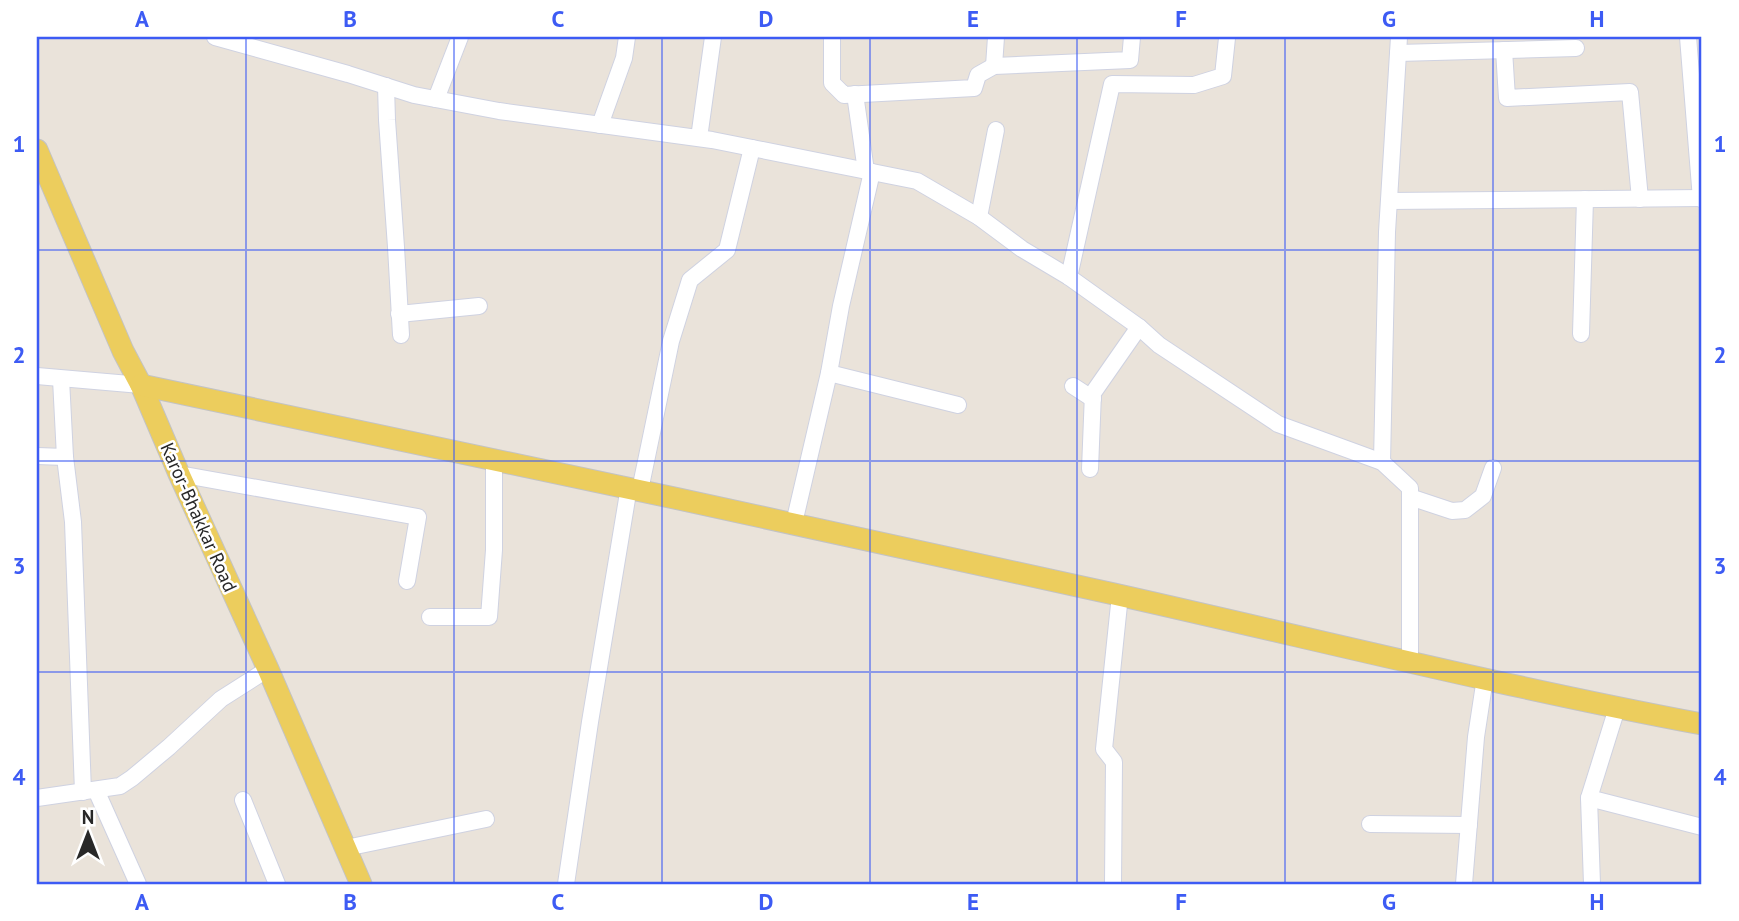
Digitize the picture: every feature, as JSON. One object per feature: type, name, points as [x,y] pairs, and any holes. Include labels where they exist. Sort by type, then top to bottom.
[{"type":"main road","name":"Karor-Bhakkar Road","points":[[37,150],[123,351],[141,385],[268,669],[361,884]]},
{"type":"main road","points":[[141,385],[635,488],[1120,595],[1409,663],[1702,724]]},
{"type":"street","points":[[215,37],[414,95],[499,111],[699,138],[917,181],[979,217],[1069,277],[1160,345],[1278,424],[1382,462],[1409,488],[1409,663]]},
{"type":"street","points":[[436,99],[460,37]]},
{"type":"street","points":[[600,125],[624,58],[627,37]]},
{"type":"street","points":[[699,138],[713,37]]},
{"type":"street","points":[[832,37],[832,83],[844,94],[974,88],[978,75],[994,66],[1130,60],[1132,37]]},
{"type":"street","points":[[994,66],[996,37]]},
{"type":"street","points":[[1389,201],[1701,198],[1688,37]]},
{"type":"street","points":[[1069,277],[1112,84],[1194,85],[1223,76],[1227,38]]},
{"type":"street","points":[[1382,462],[1389,201],[1399,45],[1504,50],[1576,48]]},
{"type":"street","points":[[1504,50],[1507,98],[1630,92],[1640,199]]},
{"type":"street","points":[[386,86],[401,335]]},
{"type":"street","points":[[794,523],[829,373],[869,171],[855,94]]},
{"type":"street","points":[[979,217],[996,130]]},
{"type":"street","points":[[566,884],[586,748],[635,488],[671,341],[690,280],[727,250],[752,148]]},
{"type":"street","points":[[1581,334],[1585,199]]},
{"type":"street","points":[[400,314],[479,306]]},
{"type":"street","points":[[1090,469],[1094,393],[1139,327]]},
{"type":"street","points":[[829,373],[958,405]]},
{"type":"street","points":[[37,376],[141,385]]},
{"type":"street","points":[[61,379],[90,791],[138,884]]},
{"type":"street","points":[[1073,386],[1093,399]]},
{"type":"street","points":[[37,456],[65,457]]},
{"type":"street","points":[[430,617],[489,617],[494,550],[494,459]]},
{"type":"street","points":[[1409,497],[1452,511],[1465,510],[1483,496],[1493,468]]},
{"type":"street","points":[[179,474],[418,517],[407,581]]},
{"type":"street","points":[[1113,884],[1114,762],[1104,749],[1120,595]]},
{"type":"street","points":[[37,798],[120,786],[221,699],[268,669]]},
{"type":"street","points":[[1464,884],[1476,737],[1485,678]]},
{"type":"street","points":[[1592,884],[1589,798],[1617,708]]},
{"type":"street","points":[[1589,798],[1702,827]]},
{"type":"street","points":[[243,800],[277,884]]},
{"type":"street","points":[[345,848],[486,819]]},
{"type":"street","points":[[1370,824],[1469,825]]}]
